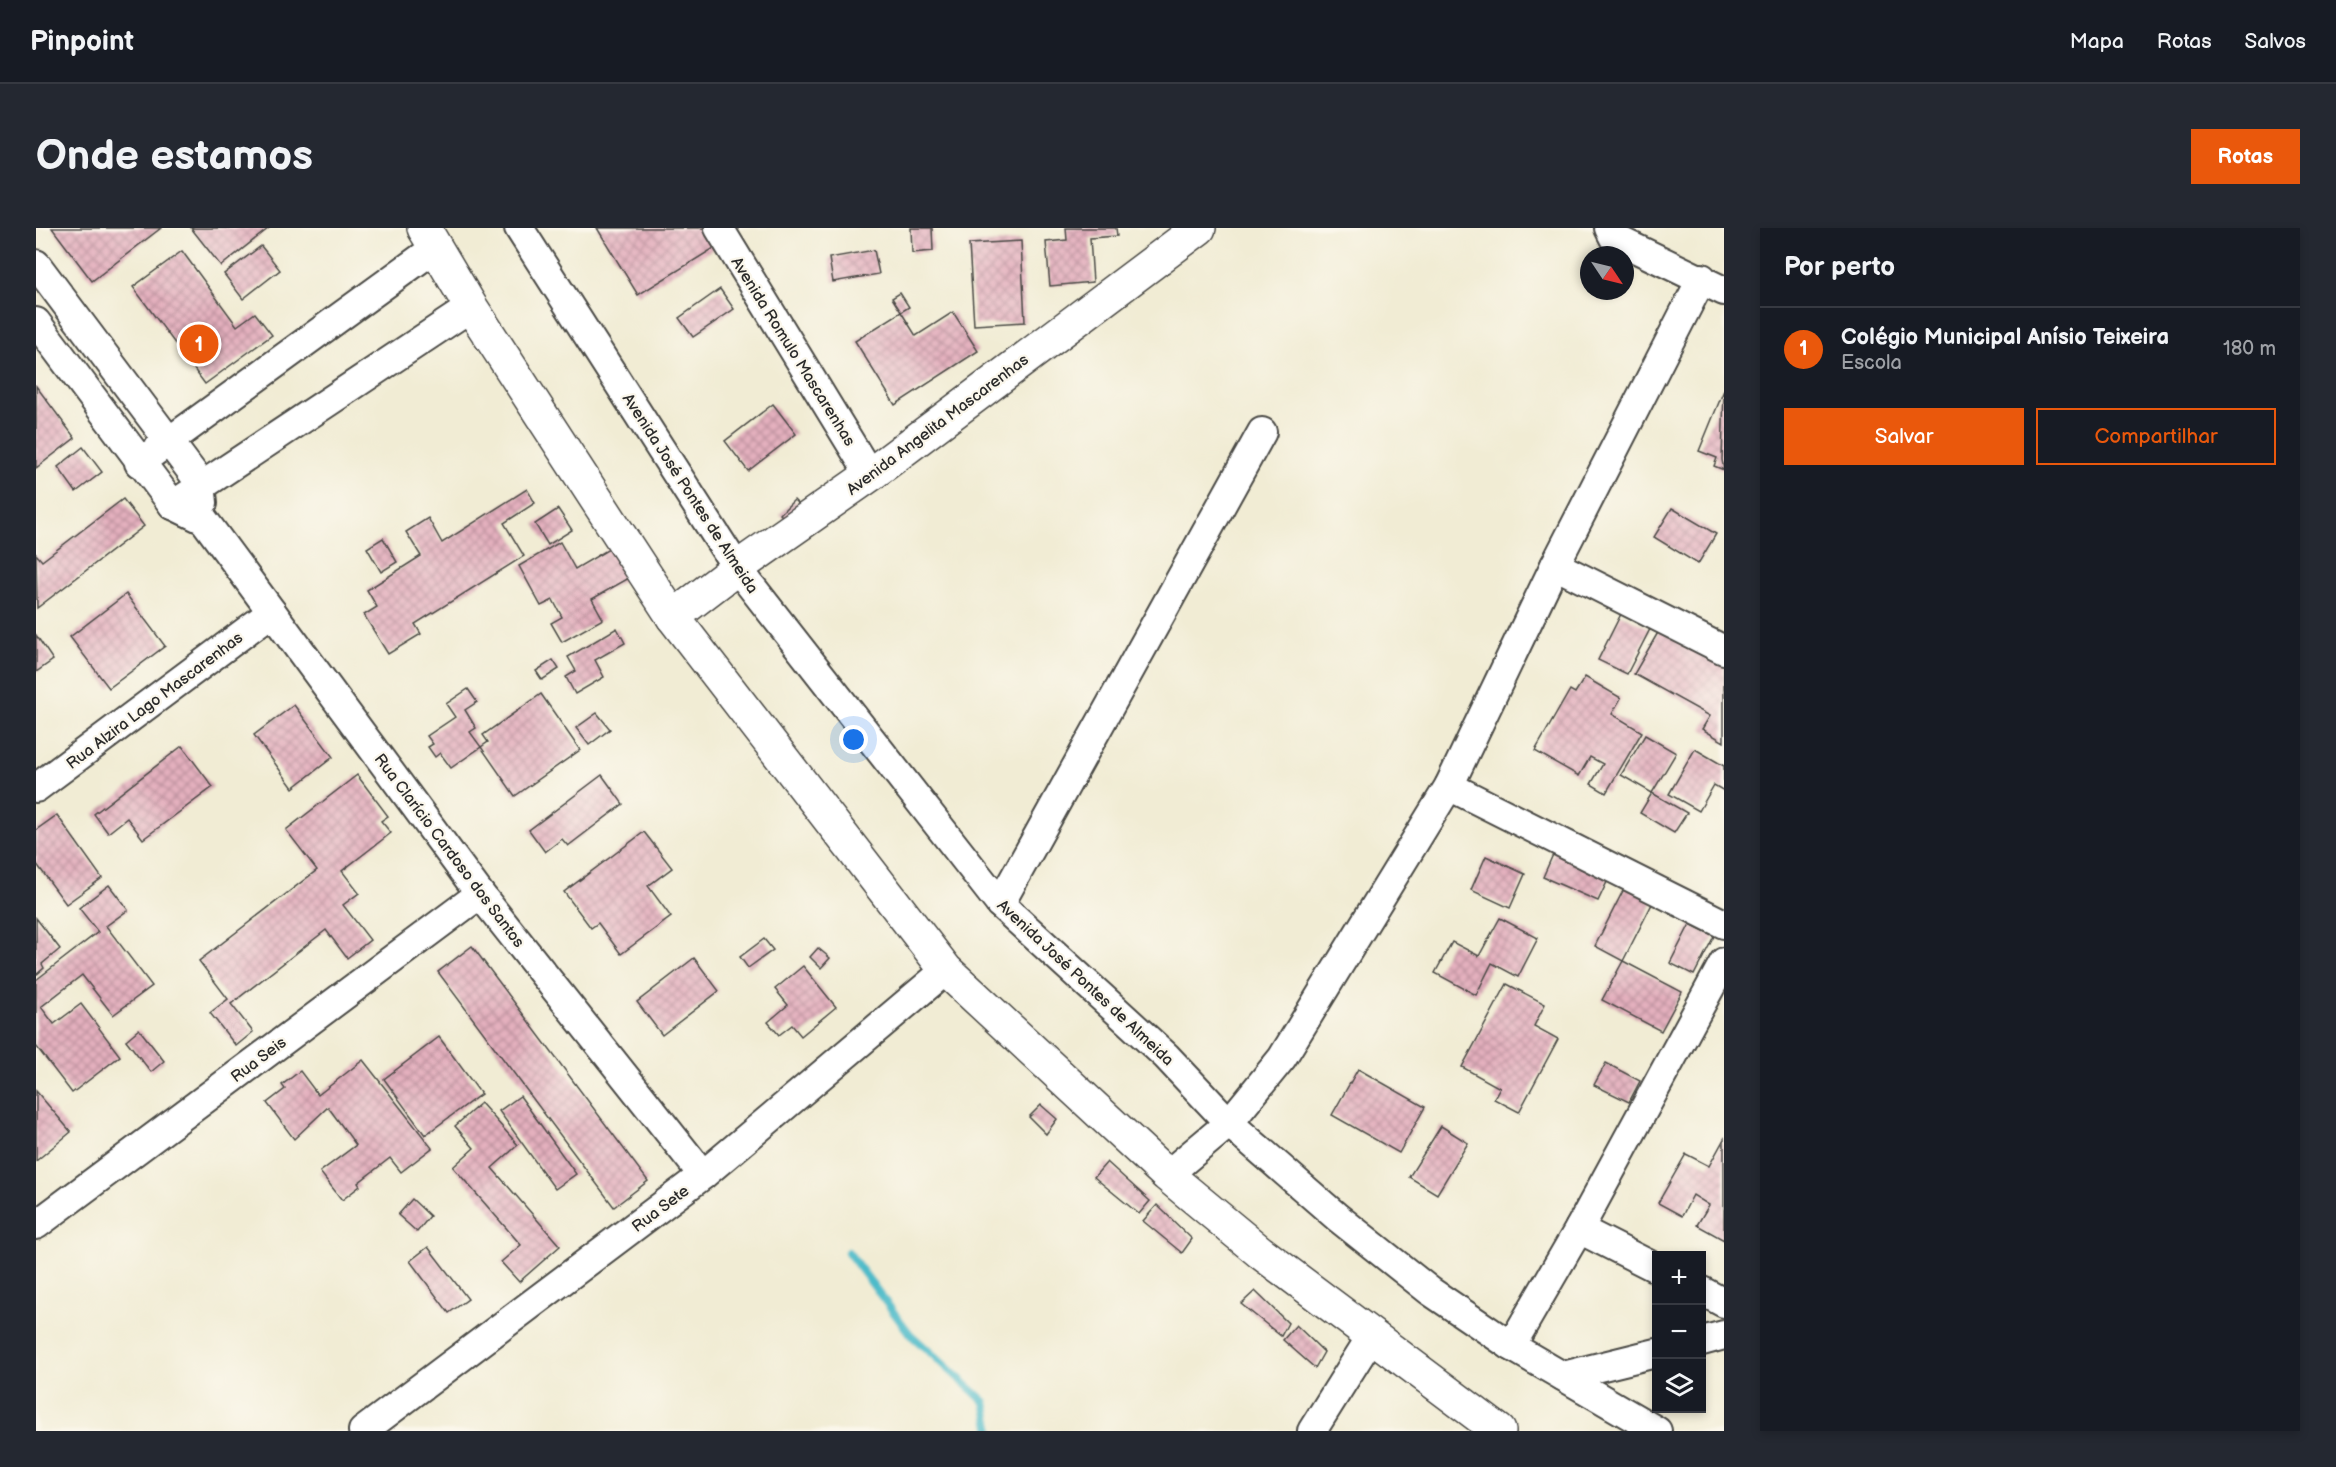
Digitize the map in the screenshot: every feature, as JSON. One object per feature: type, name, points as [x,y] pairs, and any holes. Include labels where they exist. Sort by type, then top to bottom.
[{"type":"street","name":"Avenida José Pontes de Almeida","points":[[519,228],[737,568],[1000,904],[1166,1056],[1229,1123],[1337,1217],[1430,1290],[1511,1346],[1657,1431]]},
{"type":"street","name":"Avenida Romulo Mascarenhas","points":[[718,228],[870,475]]},
{"type":"street","points":[[1167,1175],[1229,1123],[1282,1058],[1449,786],[1555,566],[1713,285],[1614,238],[1609,228]]},
{"type":"street","name":"Avenida Angelita Mascarenhas","points":[[674,617],[737,568],[870,475],[1185,233]]},
{"type":"street","points":[[139,463],[429,238],[471,308],[674,617],[946,970],[1167,1175],[1260,1252],[1499,1431]]},
{"type":"street","points":[[36,264],[201,484],[204,520]]},
{"type":"street","points":[[173,505],[201,484],[471,308]]},
{"type":"street","points":[[40,336],[77,319]]},
{"type":"street","name":"Rua Clarício Cardoso dos Santos","points":[[40,336],[173,505],[204,520],[480,894],[703,1175]]},
{"type":"street","points":[[1000,904],[1262,432]]},
{"type":"street","points":[[1555,566],[1724,650]]},
{"type":"street","name":"Rua Alzira Lago Mascarenhas","points":[[36,788],[272,612]]},
{"type":"street","points":[[1449,786],[1724,924]]},
{"type":"street","name":"Rua Seis","points":[[36,1225],[480,894]]},
{"type":"street","points":[[1511,1346],[1579,1229],[1724,962]]},
{"type":"street","name":"Rua Sete","points":[[363,1431],[703,1175],[946,970]]},
{"type":"street","points":[[1579,1229],[1652,1266]]},
{"type":"street","points":[[1706,1294],[1724,1303]]},
{"type":"street","points":[[1706,1340],[1724,1335]]},
{"type":"street","points":[[1312,1431],[1371,1337]]},
{"type":"street","points":[[1563,1376],[1652,1354]]},
{"type":"building","points":[[52,228],[161,228],[92,281]]},
{"type":"building","points":[[191,228],[269,228],[221,266]]},
{"type":"building","points":[[597,228],[709,228],[719,245],[638,295]]},
{"type":"building","points":[[911,228],[932,228],[933,251],[912,253]]},
{"type":"building","points":[[1066,228],[1116,228],[1117,236],[1090,238],[1093,282],[1050,286],[1046,242],[1067,240]]},
{"type":"building","points":[[1021,241],[1025,322],[974,325],[969,244]]},
{"type":"building","points":[[261,246],[280,270],[243,299],[224,274]]},
{"type":"building","points":[[874,250],[879,274],[833,282],[829,258]]},
{"type":"building","points":[[182,251],[237,326],[255,313],[272,335],[205,384],[133,287]]},
{"type":"building","points":[[720,289],[734,309],[693,337],[679,318]]},
{"type":"building","points":[[900,293],[909,307],[901,312],[892,298]]},
{"type":"building","points":[[901,312],[916,336],[953,312],[978,351],[895,405],[855,341]]},
{"type":"building","points":[[36,386],[75,438],[36,468]]},
{"type":"building","points":[[1724,390],[1722,460],[1724,470],[1714,466],[1717,458],[1699,451]]},
{"type":"building","points":[[773,404],[796,434],[748,471],[725,441]]},
{"type":"building","points":[[83,447],[102,472],[76,492],[58,467]]},
{"type":"building","points":[[527,489],[535,503],[504,523],[524,556],[415,624],[421,634],[388,654],[364,615],[377,607],[367,590],[421,556],[406,532],[428,518],[442,543]]},
{"type":"building","points":[[123,499],[144,526],[37,608],[36,554],[42,561]]},
{"type":"building","points":[[794,500],[803,509],[789,523],[780,514]]},
{"type":"building","points":[[1672,508],[1716,534],[1698,564],[1654,537]]},
{"type":"building","points":[[558,509],[572,530],[548,545],[535,524]]},
{"type":"building","points":[[383,538],[397,562],[381,572],[367,548]]},
{"type":"building","points":[[560,542],[575,569],[614,546],[631,577],[592,599],[603,619],[562,642],[551,623],[562,617],[553,600],[541,606],[519,566]]},
{"type":"building","points":[[126,594],[165,646],[109,688],[70,637]]},
{"type":"building","points":[[1621,614],[1650,629],[1627,674],[1598,660]]},
{"type":"building","points":[[617,628],[625,643],[595,660],[604,677],[575,694],[566,677],[576,671],[568,657]]},
{"type":"building","points":[[1660,629],[1724,660],[1724,742],[1702,729],[1710,716],[1634,674]]},
{"type":"building","points":[[36,635],[53,660],[36,672]]},
{"type":"building","points":[[553,660],[559,669],[542,680],[536,671]]},
{"type":"building","points":[[1585,677],[1621,698],[1612,714],[1642,732],[1606,793],[1591,784],[1603,764],[1590,757],[1579,776],[1535,751],[1570,690],[1575,693]]},
{"type":"building","points":[[468,689],[477,702],[465,710],[476,728],[470,732],[481,747],[451,768],[440,753],[435,757],[428,747],[433,744],[427,736],[455,717],[446,704]]},
{"type":"building","points":[[541,694],[580,750],[515,796],[481,747],[488,742],[483,735]]},
{"type":"building","points":[[294,705],[333,757],[293,788],[254,735]]},
{"type":"building","points":[[597,713],[610,729],[589,745],[576,728]]},
{"type":"building","points":[[1645,735],[1676,753],[1652,793],[1621,775]]},
{"type":"building","points":[[182,746],[213,787],[143,839],[127,818],[108,833],[94,814]]},
{"type":"building","points":[[1695,749],[1724,766],[1724,791],[1714,785],[1699,811],[1669,794]]},
{"type":"building","points":[[357,775],[388,816],[381,821],[391,833],[342,871],[359,893],[343,905],[370,940],[347,958],[326,930],[231,1004],[253,1032],[236,1046],[210,1013],[228,999],[199,961],[317,870],[286,830]]},
{"type":"building","points":[[602,775],[623,804],[568,846],[562,839],[545,852],[529,830]]},
{"type":"building","points":[[1652,793],[1687,813],[1674,833],[1640,813]]},
{"type":"building","points":[[57,815],[102,878],[66,904],[36,863],[36,830]]},
{"type":"building","points":[[644,832],[672,868],[648,886],[671,917],[621,954],[598,923],[591,928],[564,892]]},
{"type":"building","points":[[1559,841],[1614,867],[1598,901],[1543,877]]},
{"type":"building","points":[[1486,856],[1525,874],[1510,908],[1471,890]]},
{"type":"building","points":[[1628,881],[1656,896],[1623,961],[1595,946]]},
{"type":"building","points":[[109,885],[128,910],[106,926],[152,986],[113,1015],[82,975],[41,1007],[54,1024],[81,1004],[120,1056],[72,1093],[36,1046],[36,980],[98,932],[79,908]]},
{"type":"building","points":[[36,918],[60,949],[42,964],[44,968],[36,975]]},
{"type":"building","points":[[1500,918],[1538,938],[1518,977],[1492,963],[1476,995],[1435,973],[1452,942],[1479,956]]},
{"type":"building","points":[[1690,924],[1714,936],[1694,975],[1670,963]]},
{"type":"building","points":[[764,939],[773,950],[748,968],[740,957]]},
{"type":"building","points":[[472,946],[648,1181],[614,1207],[438,972]]},
{"type":"building","points":[[818,948],[830,958],[821,968],[810,957]]},
{"type":"building","points":[[694,958],[719,991],[662,1035],[637,1002]]},
{"type":"building","points":[[1623,961],[1682,992],[1661,1031],[1602,1000]]},
{"type":"building","points":[[803,966],[836,1007],[801,1036],[792,1025],[779,1035],[768,1022],[788,1005],[775,989]]},
{"type":"building","points":[[1507,984],[1545,1004],[1534,1026],[1558,1039],[1519,1112],[1494,1099],[1500,1088],[1462,1067]]},
{"type":"building","points":[[139,1029],[164,1061],[151,1072],[126,1040]]},
{"type":"building","points":[[439,1037],[481,1094],[425,1135],[384,1079]]},
{"type":"building","points":[[363,1060],[432,1148],[401,1172],[390,1158],[358,1183],[360,1186],[342,1200],[320,1172],[356,1145],[328,1107],[294,1139],[267,1103],[285,1089],[282,1085],[300,1071],[318,1095]]},
{"type":"building","points":[[1606,1063],[1640,1081],[1629,1102],[1594,1085]]},
{"type":"building","points":[[1358,1069],[1425,1107],[1399,1153],[1332,1115]]},
{"type":"building","points":[[36,1091],[71,1132],[36,1161]]},
{"type":"building","points":[[520,1096],[576,1174],[555,1189],[499,1111]]},
{"type":"building","points":[[481,1103],[518,1145],[492,1168],[560,1246],[519,1282],[501,1262],[521,1245],[453,1167],[474,1148],[455,1126]]},
{"type":"building","points":[[1041,1105],[1057,1119],[1046,1134],[1029,1117]]},
{"type":"building","points":[[1441,1126],[1468,1143],[1437,1194],[1409,1177]]},
{"type":"building","points":[[1724,1139],[1724,1240],[1697,1225],[1709,1205],[1693,1195],[1682,1216],[1658,1203],[1686,1154],[1709,1166]]},
{"type":"building","points":[[1107,1162],[1150,1201],[1139,1214],[1094,1177]]},
{"type":"building","points":[[412,1199],[430,1216],[417,1232],[398,1215]]},
{"type":"building","points":[[1157,1205],[1192,1239],[1182,1253],[1143,1221]]},
{"type":"building","points":[[428,1247],[468,1299],[449,1313],[410,1261]]},
{"type":"building","points":[[1255,1291],[1288,1323],[1281,1336],[1241,1304]]},
{"type":"building","points":[[1296,1325],[1324,1352],[1315,1368],[1283,1340]]},
{"type":"waterway","points":[[848,1252],[910,1334],[985,1402],[991,1431]]},
{"type":"place","name":"Colégio Municipal Anísio Teixeira","points":[[199,344]]}]
